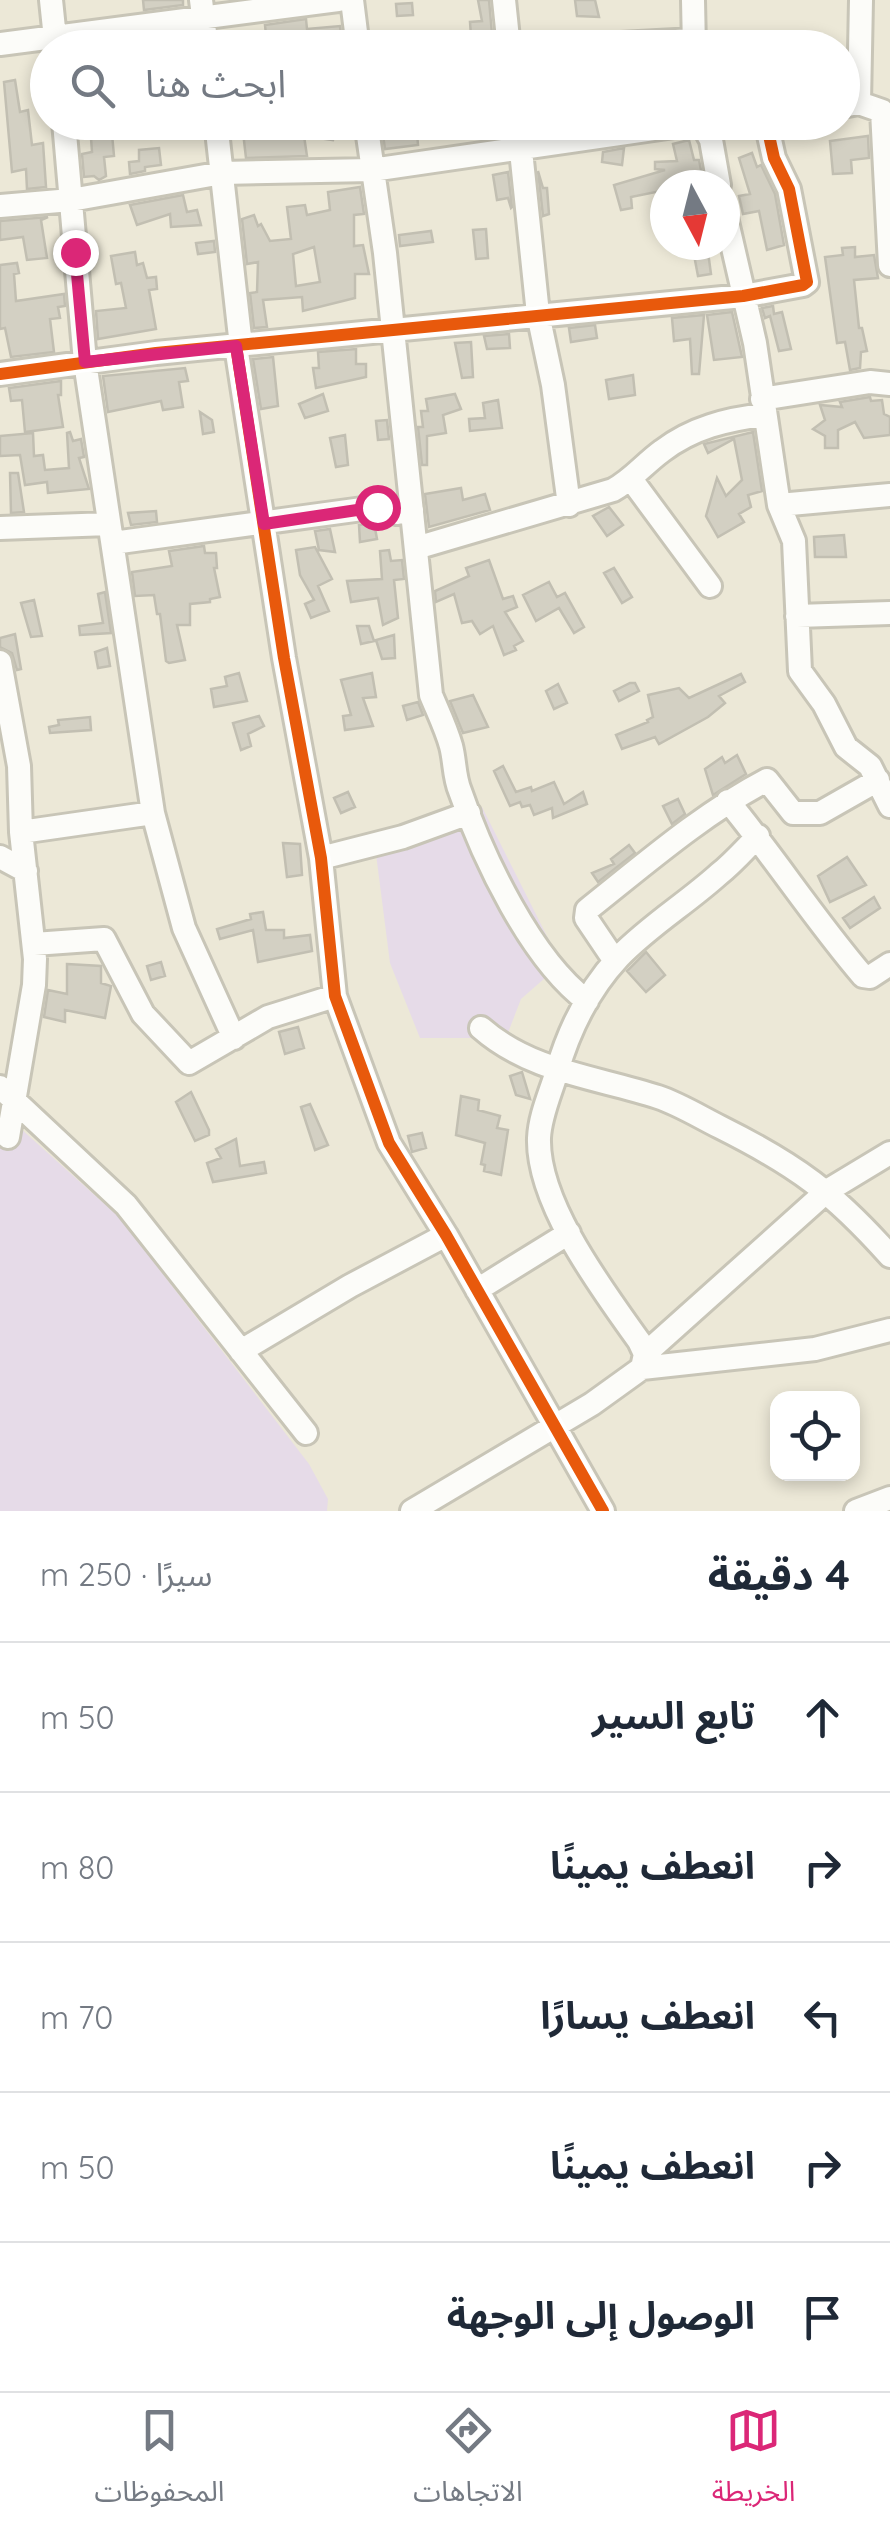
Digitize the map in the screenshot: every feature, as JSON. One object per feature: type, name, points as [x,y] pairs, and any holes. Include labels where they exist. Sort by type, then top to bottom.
[{"type":"street","points":[[51,0],[55,30]]},
{"type":"street","points":[[111,30],[202,10],[338,0]]},
{"type":"street","points":[[352,0],[356,30]]},
{"type":"street","points":[[504,0],[507,30]]},
{"type":"street","points":[[694,0],[694,30]]},
{"type":"street","points":[[857,30],[860,0]]},
{"type":"street","points":[[0,44],[30,43]]},
{"type":"street","points":[[860,106],[882,111],[890,265]]},
{"type":"street","points":[[66,140],[85,362],[153,812],[184,928],[234,1038]]},
{"type":"street","points":[[218,140],[238,346],[321,858],[335,996],[389,1143],[446,1235],[603,1511]]},
{"type":"street","points":[[368,140],[386,252],[431,695],[451,744],[458,788],[506,893],[540,954],[558,977],[587,1001]]},
{"type":"street","points":[[520,140],[538,314],[554,385],[570,505]]},
{"type":"street","points":[[0,206],[71,200],[222,172],[372,170],[574,140]]},
{"type":"street","points":[[711,140],[716,170]]},
{"type":"street","points":[[0,374],[538,314],[743,296],[806,282],[788,189],[770,140]]},
{"type":"street","points":[[735,260],[756,344],[779,506],[794,541],[800,672],[824,704],[846,747],[879,768],[890,806]]},
{"type":"street","points":[[416,548],[613,490],[661,451],[715,423],[763,407],[870,382],[890,384]]},
{"type":"street","points":[[631,479],[710,586]]},
{"type":"street","points":[[779,506],[890,495]]},
{"type":"street","points":[[0,528],[111,533],[264,524],[377,507],[398,513],[412,510]]},
{"type":"street","points":[[797,616],[890,614]]},
{"type":"street","points":[[0,662],[19,766],[21,832],[34,944],[34,985],[7,1094],[8,1137]]},
{"type":"street","points":[[615,962],[586,918],[588,910],[626,876],[728,800],[768,780],[792,813],[820,813],[879,768]]},
{"type":"street","points":[[728,800],[818,923],[863,976],[870,977],[890,964]]},
{"type":"street","points":[[21,832],[153,812]]},
{"type":"street","points":[[321,858],[403,837],[470,814]]},
{"type":"street","points":[[643,1361],[640,1341],[547,1192],[540,1127],[566,1039],[615,962],[667,914],[719,875],[758,836]]},
{"type":"street","points":[[0,856],[26,871]]},
{"type":"street","points":[[34,944],[104,939],[143,1014],[185,1062],[192,1062],[268,1018],[335,996]]},
{"type":"street","points":[[481,1028],[501,1046],[557,1071],[663,1098],[782,1158],[828,1191],[890,1256]]},
{"type":"street","points":[[7,1094],[126,1205],[306,1433]]},
{"type":"street","points":[[412,1511],[592,1404],[828,1191],[890,1153]]},
{"type":"street","points":[[477,1290],[570,1233]]},
{"type":"street","points":[[241,1351],[446,1235]]},
{"type":"street","points":[[643,1361],[815,1348],[890,1330]]},
{"type":"street","points":[[856,1511],[890,1498]]},
{"type":"shaded area","points":[[482,807],[561,964],[521,999],[506,1038],[420,1038],[390,963],[376,854]]},
{"type":"shaded area","points":[[0,1110],[119,1217],[309,1464],[328,1499],[327,1511],[0,1511]]},
{"type":"building","points":[[143,0],[183,0],[183,5],[144,10]]},
{"type":"building","points":[[478,0],[489,0],[492,30],[471,30],[470,22],[482,21]]},
{"type":"building","points":[[575,0],[595,0],[599,17],[577,16]]},
{"type":"building","points":[[412,3],[413,15],[397,16],[396,4]]},
{"type":"building","points":[[306,19],[307,29],[340,26],[341,30],[266,30],[265,25]]},
{"type":"building","points":[[15,80],[20,112],[28,110],[32,145],[43,143],[46,187],[27,189],[26,169],[12,172],[4,82]]},
{"type":"building","points":[[868,136],[869,158],[851,160],[852,173],[833,174],[830,141]]},
{"type":"building","points":[[91,140],[113,140],[114,156],[104,157],[106,176],[99,180],[84,177],[82,154],[92,152]]},
{"type":"building","points":[[244,140],[305,140],[307,156],[246,158]]},
{"type":"building","points":[[384,140],[418,140],[418,145],[385,149]]},
{"type":"building","points":[[689,140],[701,170],[655,169],[655,162],[677,161],[673,144]]},
{"type":"building","points":[[159,148],[161,165],[130,174],[129,162],[139,161],[139,150]]},
{"type":"building","points":[[624,148],[622,165],[602,162],[603,152]]},
{"type":"building","points":[[752,153],[757,167],[761,165],[775,194],[784,245],[767,250],[759,211],[743,214],[740,196],[750,194],[739,158]]},
{"type":"building","points":[[538,171],[543,188],[547,188],[549,214],[543,216]]},
{"type":"building","points":[[508,172],[511,208],[508,198],[497,200],[493,175]]},
{"type":"building","points":[[650,174],[650,193],[631,197],[632,208],[621,210],[614,185]]},
{"type":"building","points":[[360,187],[364,214],[354,215],[354,246],[363,245],[369,274],[355,274],[355,298],[303,311],[302,297],[263,300],[267,327],[254,328],[250,293],[257,292],[258,262],[247,264],[242,219],[254,215],[270,241],[291,239],[287,207],[305,205],[307,215],[330,210],[328,192]],"holes":[[[314,247],[320,282],[296,286],[293,254]]]},
{"type":"building","points":[[183,195],[187,212],[197,210],[201,225],[171,227],[170,214],[137,225],[130,205]]},
{"type":"building","points":[[48,217],[41,220],[47,258],[27,260],[23,237],[0,240],[0,221]]},
{"type":"building","points":[[486,229],[488,258],[476,259],[473,230]]},
{"type":"building","points":[[431,231],[433,242],[400,246],[399,235]]},
{"type":"building","points":[[214,241],[215,252],[198,254],[196,243]]},
{"type":"building","points":[[855,247],[855,257],[874,255],[878,278],[854,280],[859,328],[867,351],[861,352],[860,368],[850,370],[845,342],[837,343],[825,257],[843,255],[842,248]]},
{"type":"building","points":[[135,252],[137,265],[143,263],[147,278],[156,277],[157,289],[149,290],[156,329],[98,339],[96,311],[126,308],[111,256]]},
{"type":"building","points":[[695,260],[709,260],[711,274],[698,276]]},
{"type":"building","points":[[17,263],[16,301],[64,294],[65,306],[58,307],[60,318],[50,319],[54,352],[11,357],[5,328],[0,329],[0,265]]},
{"type":"building","points":[[773,306],[774,314],[782,312],[791,349],[779,351],[770,316],[765,318],[762,308]]},
{"type":"building","points":[[732,312],[742,357],[714,360],[707,315]]},
{"type":"building","points":[[704,315],[699,374],[692,374],[690,339],[674,341],[672,318]]},
{"type":"building","points":[[595,325],[597,338],[571,342],[569,328]]},
{"type":"building","points":[[509,334],[510,348],[487,349],[484,336]]},
{"type":"building","points":[[471,342],[473,377],[462,378],[455,343]]},
{"type":"building","points":[[356,349],[356,364],[366,364],[366,377],[316,388],[313,368],[319,368],[318,352]]},
{"type":"building","points":[[273,357],[278,406],[261,409],[253,359]]},
{"type":"building","points":[[185,368],[188,381],[179,382],[183,407],[163,410],[161,401],[108,412],[103,376]]},
{"type":"building","points":[[633,375],[635,395],[609,399],[606,380]]},
{"type":"building","points":[[61,381],[58,395],[63,427],[25,432],[22,400],[11,401],[9,388]]},
{"type":"building","points":[[323,394],[328,411],[305,418],[299,404]]},
{"type":"building","points":[[455,394],[461,409],[443,415],[446,433],[427,436],[427,465],[422,465],[418,427],[423,427],[421,411],[428,411],[426,399]]},
{"type":"building","points":[[870,397],[871,401],[882,400],[884,414],[890,417],[890,435],[864,438],[855,422],[838,430],[838,448],[825,448],[825,436],[813,429],[825,420],[820,405],[842,407],[840,402]]},
{"type":"building","points":[[498,400],[502,428],[470,431],[469,419],[485,418],[483,403]]},
{"type":"building","points":[[200,412],[212,420],[214,432],[203,434]]},
{"type":"building","points":[[387,420],[389,439],[378,440],[376,421]]},
{"type":"building","points":[[70,432],[73,441],[81,439],[84,457],[79,458],[89,489],[48,493],[47,482],[25,485],[20,455],[0,456],[0,436],[33,433],[34,456],[43,455],[45,470],[69,468]]},
{"type":"building","points":[[753,432],[762,491],[748,495],[751,507],[739,514],[744,522],[718,537],[706,516],[717,478],[726,496],[742,480],[734,439],[708,453],[704,444]]},
{"type":"building","points":[[345,435],[348,465],[336,467],[330,438]]},
{"type":"building","points":[[10,473],[18,473],[24,512],[11,513]]},
{"type":"building","points":[[461,488],[463,500],[485,494],[490,510],[429,527],[425,494]]},
{"type":"building","points":[[609,507],[623,525],[607,536],[593,516]]},
{"type":"building","points":[[156,511],[157,522],[131,525],[128,513]]},
{"type":"building","points":[[374,523],[377,539],[360,542],[359,525]]},
{"type":"building","points":[[330,529],[335,552],[319,550],[315,531]]},
{"type":"building","points":[[844,535],[846,557],[815,557],[814,537]]},
{"type":"building","points":[[204,546],[205,553],[216,553],[214,568],[220,597],[190,604],[190,625],[177,625],[185,660],[169,663],[154,595],[135,596],[132,572],[172,566],[169,551]]},
{"type":"building","points":[[315,547],[332,579],[318,586],[329,611],[311,618],[305,604],[314,600],[300,575],[296,550]]},
{"type":"building","points":[[389,550],[391,561],[402,560],[404,579],[394,580],[398,618],[383,625],[378,598],[351,602],[347,581],[382,579],[380,551]]},
{"type":"building","points":[[489,560],[503,599],[513,596],[517,607],[505,612],[523,641],[514,646],[516,650],[504,655],[493,626],[480,634],[472,621],[462,623],[454,594],[436,602],[435,591],[469,576],[466,568]]},
{"type":"building","points":[[614,568],[632,597],[622,603],[604,573]]},
{"type":"building","points":[[549,582],[557,597],[565,593],[584,627],[574,633],[559,608],[536,621],[523,595]]},
{"type":"building","points":[[105,592],[111,633],[80,635],[79,626],[103,623],[98,594]]},
{"type":"building","points":[[34,600],[42,636],[31,637],[21,603]]},
{"type":"building","points":[[357,626],[369,626],[374,641],[361,644]]},
{"type":"building","points":[[15,634],[21,669],[17,670],[12,653],[0,647],[0,638]]},
{"type":"building","points":[[394,635],[395,658],[382,659],[376,640]]},
{"type":"building","points":[[107,648],[110,666],[98,668],[95,652]]},
{"type":"building","points":[[239,673],[247,701],[214,707],[211,689],[227,686],[225,677]]},
{"type":"building","points":[[372,673],[376,697],[363,698],[373,726],[345,730],[343,716],[351,715],[341,680]]},
{"type":"building","points":[[741,674],[745,682],[719,696],[725,703],[708,717],[659,744],[655,737],[622,749],[616,735],[653,717],[648,695],[679,688],[689,698]]},
{"type":"building","points":[[635,683],[639,691],[619,701],[614,691]]},
{"type":"building","points":[[558,684],[567,703],[554,709],[546,691]]},
{"type":"building","points":[[473,695],[488,727],[463,733],[450,701]]},
{"type":"building","points":[[418,702],[423,715],[407,720],[403,706]]},
{"type":"building","points":[[259,716],[264,726],[248,734],[251,746],[241,750],[233,723]]},
{"type":"building","points":[[90,717],[91,730],[50,733],[49,727],[59,725],[58,720]]},
{"type":"building","points":[[737,755],[746,774],[713,795],[705,769],[722,757],[725,763]]},
{"type":"building","points":[[503,766],[516,792],[531,787],[532,791],[554,782],[564,804],[583,792],[587,804],[553,818],[552,808],[534,815],[530,805],[522,807],[520,802],[510,806],[494,771]]},
{"type":"building","points":[[348,792],[355,807],[341,813],[334,798]]},
{"type":"building","points":[[678,799],[685,814],[672,824],[663,806]]},
{"type":"building","points":[[283,843],[300,844],[302,875],[287,877]]},
{"type":"building","points":[[629,845],[635,853],[598,882],[592,873],[614,864],[611,859]]},
{"type":"building","points":[[847,857],[866,885],[830,902],[818,876]]},
{"type":"building","points":[[874,897],[880,908],[850,928],[843,918]]},
{"type":"building","points":[[263,912],[266,930],[284,930],[284,938],[310,935],[312,951],[258,962],[253,930],[220,939],[217,929]]},
{"type":"building","points":[[646,952],[665,975],[646,992],[627,971]]},
{"type":"building","points":[[161,962],[165,976],[151,980],[147,966]]},
{"type":"building","points":[[67,964],[101,966],[101,983],[111,986],[105,1018],[65,1010],[65,1022],[44,1017],[48,990],[67,994]]},
{"type":"building","points":[[298,1027],[304,1048],[285,1054],[279,1032]]},
{"type":"building","points":[[522,1072],[530,1099],[516,1095],[510,1076]]},
{"type":"building","points":[[191,1092],[209,1130],[209,1135],[195,1141],[176,1102]]},
{"type":"building","points":[[461,1096],[479,1100],[478,1110],[500,1116],[497,1128],[508,1130],[501,1175],[484,1171],[485,1165],[481,1164],[485,1143],[456,1135]]},
{"type":"building","points":[[310,1104],[328,1145],[315,1150],[301,1107]]},
{"type":"building","points":[[422,1133],[426,1148],[412,1152],[408,1136]]},
{"type":"building","points":[[236,1139],[240,1166],[264,1162],[266,1173],[213,1182],[207,1163],[221,1158],[216,1149]]},
{"type":"cycle path","points":[[0,374],[156,353],[743,296],[803,285],[807,282],[789,189],[770,140]]},
{"type":"cycle path","points":[[236,346],[284,658],[321,858],[335,996],[389,1143],[446,1235],[603,1511]]},
{"type":"route","points":[[75,252],[85,362],[236,346],[264,524],[377,507]]}]
